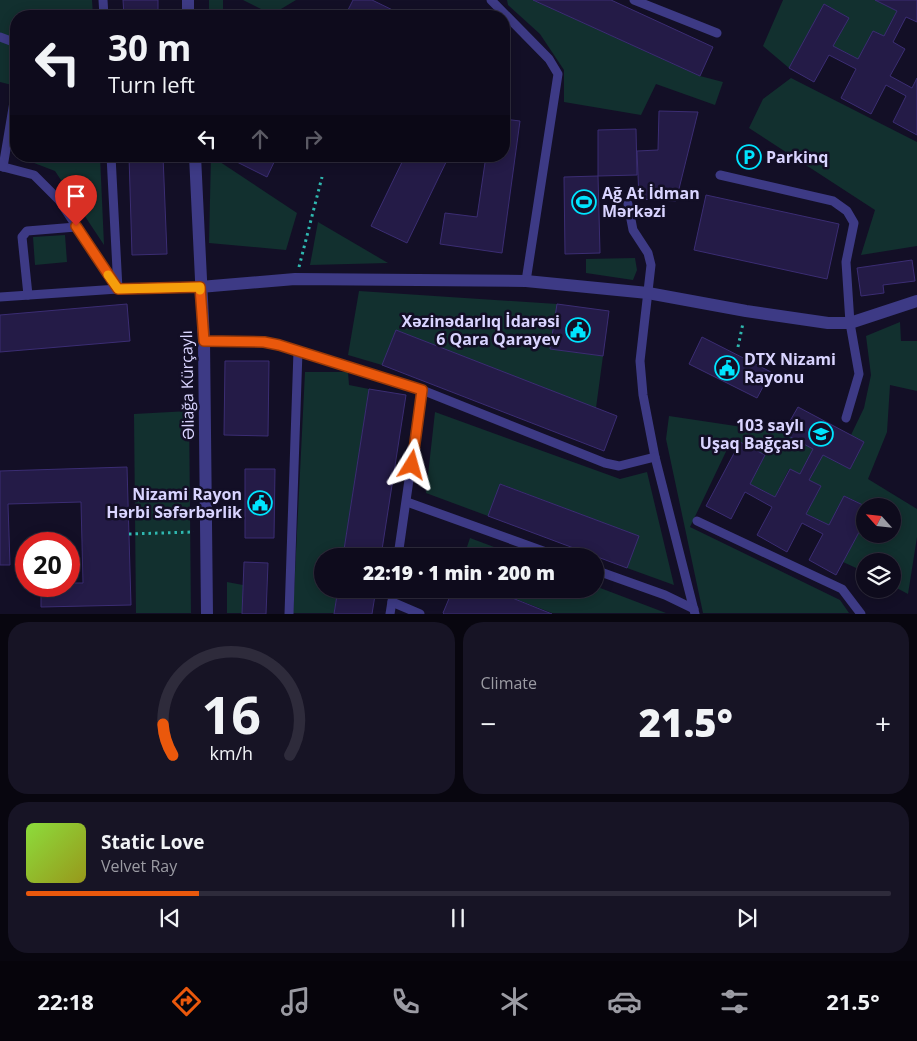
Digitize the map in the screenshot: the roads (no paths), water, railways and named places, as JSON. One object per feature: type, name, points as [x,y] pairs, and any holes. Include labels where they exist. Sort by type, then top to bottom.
[{"type":"street","name":"Əliağa Kürçaylı","points":[[194,162],[204,341],[204,531],[207,614]]},
{"type":"street","points":[[200,287],[295,279],[526,281],[648,293],[746,310],[828,322],[850,323],[917,301]]},
{"type":"lane","points":[[491,0],[501,10]]},
{"type":"lane","points":[[634,0],[716,33]]},
{"type":"lane","points":[[510,19],[549,59],[558,74],[526,281]]},
{"type":"lane","points":[[10,123],[2,167],[34,175],[59,200],[118,289]]},
{"type":"lane","points":[[111,162],[118,289]]},
{"type":"lane","points":[[720,175],[832,201],[847,211],[854,223],[846,262],[850,323],[859,374],[846,418]]},
{"type":"lane","points":[[628,204],[633,230],[648,253],[651,266],[640,360],[643,395],[655,457],[695,611]]},
{"type":"lane","points":[[28,295],[22,236],[27,231],[76,226]]},
{"type":"lane","points":[[0,297],[118,289],[200,287]]},
{"type":"lane","points":[[204,341],[264,342],[298,350],[422,390],[605,463],[619,466],[655,457]]},
{"type":"lane","points":[[289,614],[298,350]]},
{"type":"lane","points":[[399,548],[422,390]]},
{"type":"lane","points":[[407,502],[535,548]]},
{"type":"lane","points":[[697,522],[842,589],[861,614]]},
{"type":"lane","points":[[604,573],[665,595],[695,611]]},
{"type":"lane","points":[[390,614],[393,598]]},
{"type":"lane","points":[[392,602],[420,614]]},
{"type":"place","name":"Parkinq","points":[[749,157]]},
{"type":"place","name":"Ağ At İdman Mərkəzi","points":[[584,202]]},
{"type":"place","name":"Xəzinədarlıq İdarəsi 6 Qara Qarayev","points":[[578,330]]},
{"type":"place","name":"DTX Nizami Rayonu","points":[[727,368]]},
{"type":"place","name":"103 saylı Uşaq Bağçası","points":[[821,434]]},
{"type":"place","name":"Nizami Rayon Hərbi Səfərbərlik","points":[[260,503]]}]
